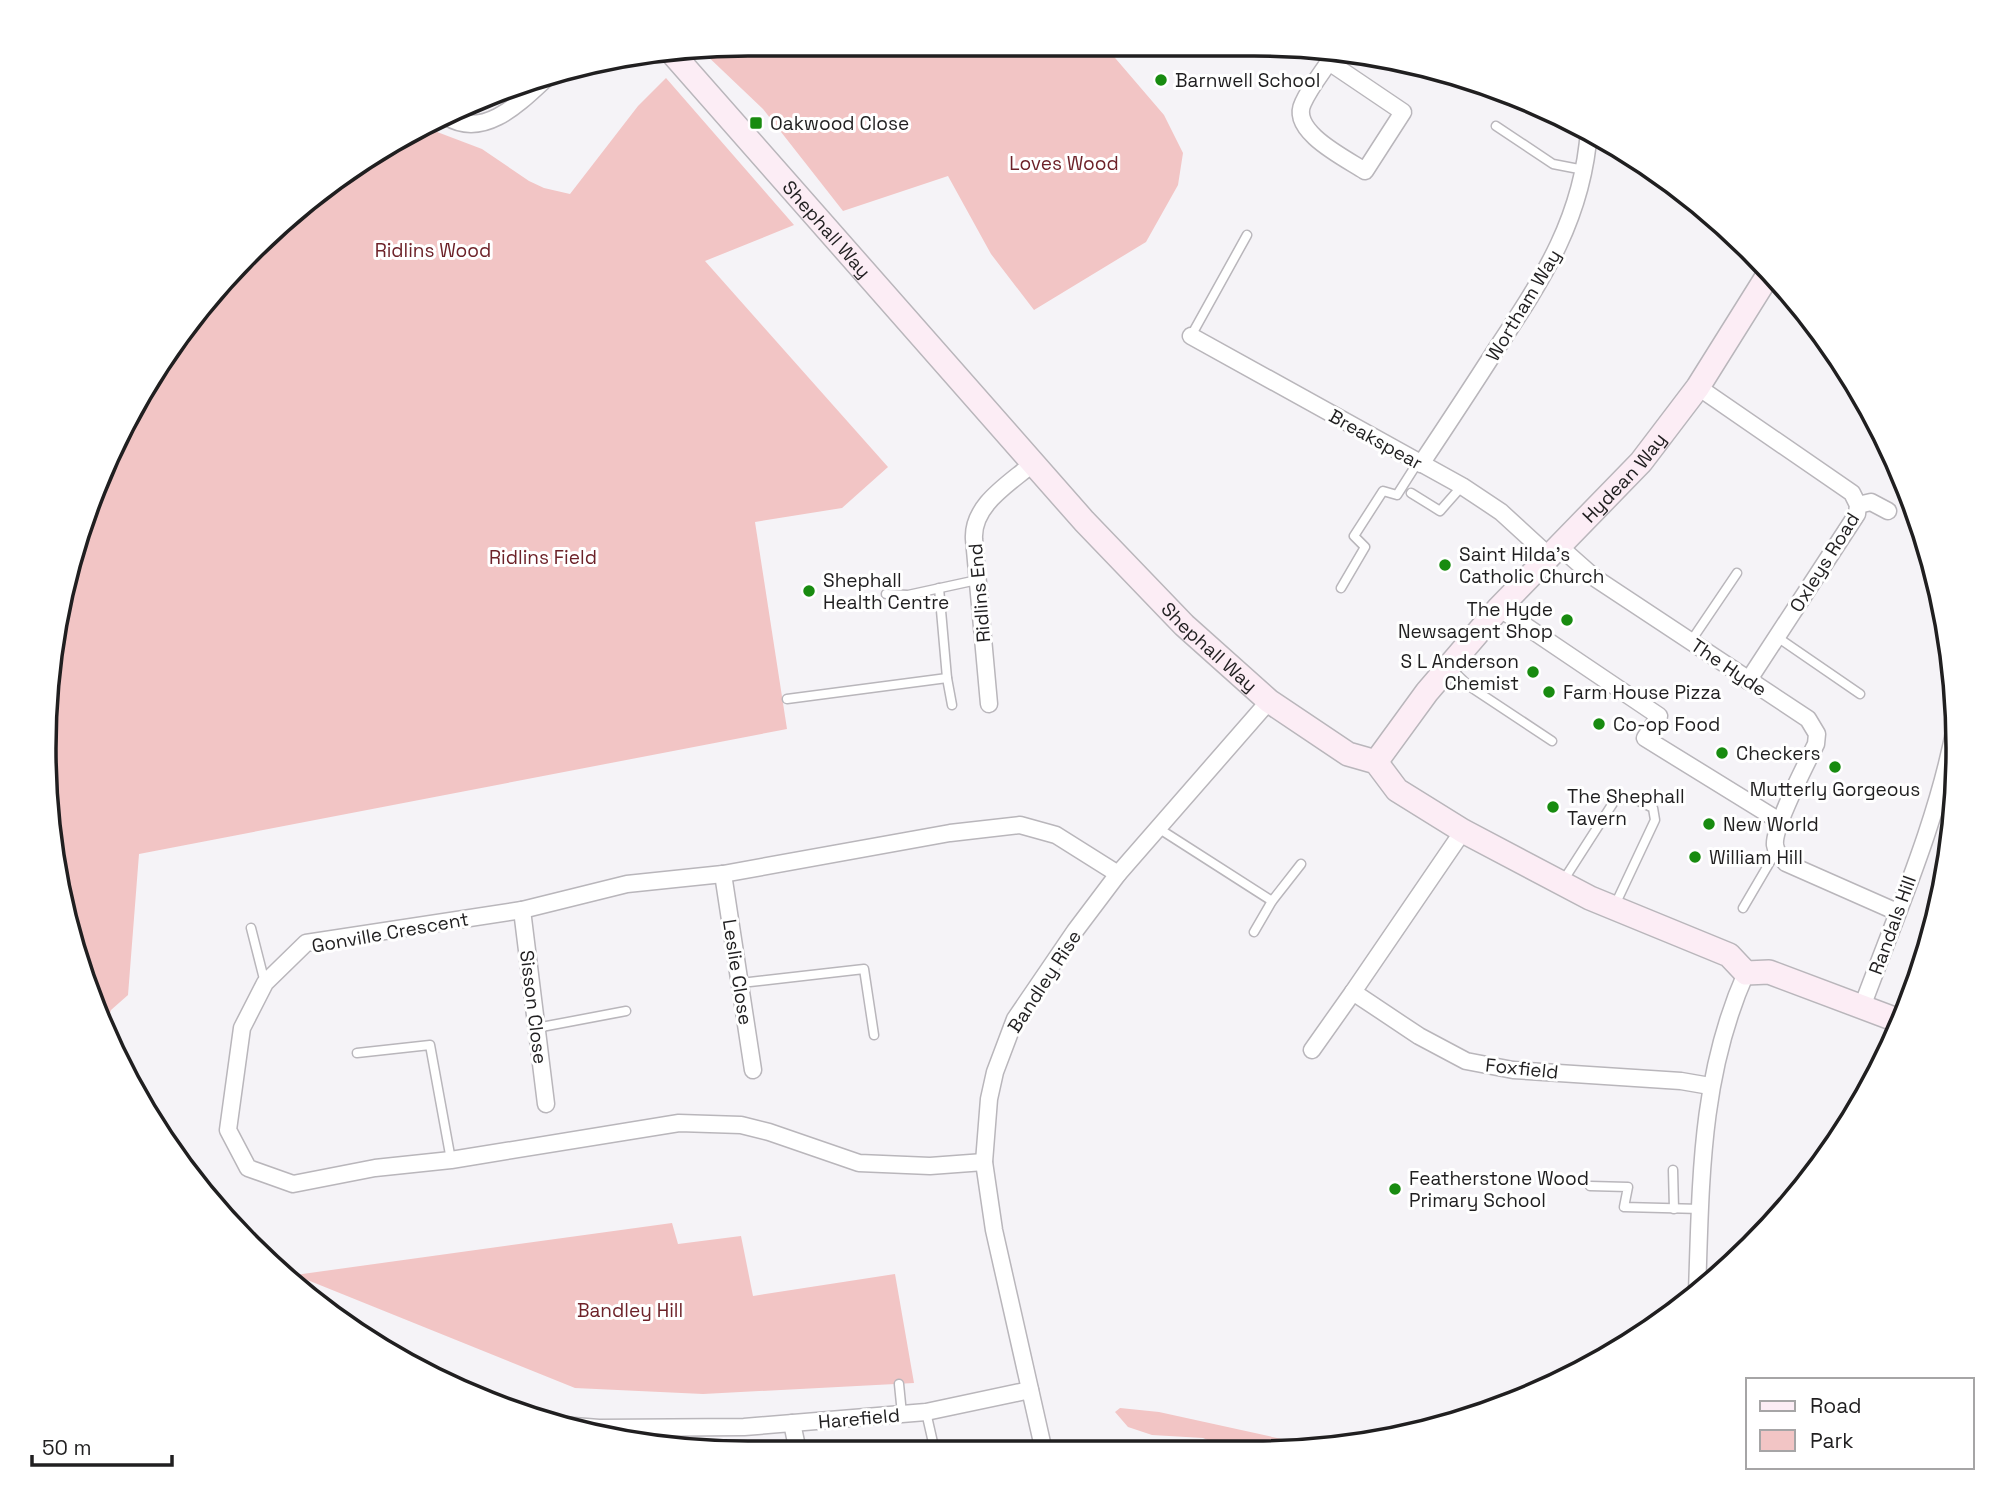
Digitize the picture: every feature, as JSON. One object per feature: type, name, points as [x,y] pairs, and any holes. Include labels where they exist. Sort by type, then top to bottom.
[{"type":"street","name":"Shephall Way","points":[[678,60],[1032,464],[1184,625],[1269,701],[1348,754],[1376,762]]},
{"type":"street","points":[[1331,61],[1302,103],[1302,124],[1315,137],[1365,171],[1403,112],[1339,61]]},
{"type":"street","points":[[458,120],[467,123],[502,116],[531,91]]},
{"type":"street","name":"Wortham Way","points":[[1420,463],[1553,261],[1568,228],[1584,170],[1587,142]]},
{"type":"street","name":"Hydean Way","points":[[1376,762],[1448,666],[1499,608],[1641,462],[1698,387],[1764,281]]},
{"type":"street","name":"Breakspear","points":[[1191,337],[1462,486],[1555,552]]},
{"type":"street","name":"Oxleys Road","points":[[1698,387],[1852,493],[1858,505],[1857,514],[1748,681]]},
{"type":"street","name":"Ridlins End","points":[[989,704],[973,530],[978,514],[1032,464]]},
{"type":"street","points":[[1858,505],[1871,502],[1888,511]]},
{"type":"street","name":"The Hyde","points":[[1555,552],[1808,719],[1817,734],[1816,744],[1781,822],[1775,844],[1777,850]]},
{"type":"street","points":[[1499,608],[1659,716],[1645,738],[1781,822]]},
{"type":"street","name":"Bandley Rise","points":[[1042,1441],[995,1230],[984,1162],[989,1099],[1003,1048],[1015,1019],[1118,874],[1269,701]]},
{"type":"street","points":[[1376,762],[1397,790],[1463,831],[1562,884],[1613,909],[1729,955],[1746,973],[1769,972],[1891,1018]]},
{"type":"street","name":"Randals Hill","points":[[1862,1007],[1945,775]]},
{"type":"street","points":[[1935,808],[1943,811]]},
{"type":"street","name":"Gonville Crescent","points":[[984,1162],[930,1166],[859,1163],[741,1125],[679,1123],[451,1160],[375,1168],[293,1184],[248,1168],[228,1130],[242,1028],[265,984],[306,943],[522,910],[627,884],[723,874],[950,833],[1020,825],[1056,835],[1118,874]]},
{"type":"street","points":[[1312,1050],[1463,831]]},
{"type":"street","points":[[1777,850],[1786,863],[1897,912]]},
{"type":"street","name":"Leslie Close","points":[[723,874],[753,1070]]},
{"type":"street","name":"Sisson Close","points":[[522,910],[546,1104]]},
{"type":"street","points":[[1698,1279],[1704,1129],[1710,1086],[1723,1030],[1746,973]]},
{"type":"street","name":"Foxfield","points":[[1353,992],[1419,1036],[1466,1061],[1513,1070],[1681,1081],[1710,1086]]},
{"type":"street","name":"Harefield","points":[[628,1430],[719,1428],[926,1412],[1030,1390]]},
{"type":"street","points":[[792,1423],[796,1441]]},
{"type":"lane","points":[[1496,125],[1553,164],[1584,170]]},
{"type":"lane","points":[[1191,337],[1247,235]]},
{"type":"lane","points":[[1341,588],[1365,547],[1354,536],[1383,491],[1397,495],[1420,463]]},
{"type":"lane","points":[[1411,493],[1440,511],[1462,486]]},
{"type":"lane","points":[[1691,641],[1737,573]]},
{"type":"lane","points":[[886,594],[908,595],[977,580]]},
{"type":"lane","points":[[939,588],[952,705]]},
{"type":"lane","points":[[1777,637],[1860,694]]},
{"type":"lane","points":[[1448,666],[1469,686],[1552,741]]},
{"type":"lane","points":[[787,699],[947,678]]},
{"type":"lane","points":[[1562,884],[1615,800],[1633,798],[1653,808],[1656,820],[1613,909]]},
{"type":"lane","points":[[1158,828],[1272,901]]},
{"type":"lane","points":[[1743,908],[1777,850]]},
{"type":"lane","points":[[1254,932],[1272,901],[1301,864]]},
{"type":"lane","points":[[251,928],[265,984]]},
{"type":"lane","points":[[741,983],[864,969],[874,1035]]},
{"type":"lane","points":[[536,1028],[626,1011]]},
{"type":"lane","points":[[357,1053],[430,1045],[451,1160]]},
{"type":"lane","points":[[1673,1170],[1674,1209]]},
{"type":"lane","points":[[1590,1186],[1628,1187],[1624,1208],[1701,1209]]},
{"type":"lane","points":[[899,1384],[902,1414]]},
{"type":"lane","points":[[926,1412],[933,1441]]},
{"type":"green space","name":"Loves Wood","points":[[1113,56],[1164,115],[1183,153],[1178,185],[1146,242],[1034,310],[991,254],[948,176],[843,211],[763,109],[708,57]]},
{"type":"green space","name":"Ridlins Field","points":[[666,78],[794,225],[705,261],[888,467],[842,508],[755,522],[787,729],[139,854],[128,995],[111,1010],[109,1015],[93,971],[69,884],[57,794],[57,703],[69,613],[93,526],[127,442],[149,402],[199,327],[259,259],[327,199],[402,149],[435,131],[482,149],[544,188],[570,194],[638,106]]},
{"type":"green space","name":"Bandley Hill","points":[[672,1223],[678,1244],[741,1236],[753,1296],[895,1274],[914,1383],[703,1394],[575,1388],[299,1274]]},
{"type":"green space","points":[[1120,1408],[1159,1412],[1287,1440],[1210,1441],[1203,1438],[1152,1435],[1128,1427],[1115,1412]]},
{"type":"place","name":"Barnwell School","points":[[1161,80]]},
{"type":"place","name":"Oakwood Close","points":[[756,123]]},
{"type":"place","name":"Saint Hilda's Catholic Church","points":[[1445,565]]},
{"type":"place","name":"Shephall Health Centre","points":[[809,591]]},
{"type":"place","name":"The Hyde Newsagent Shop","points":[[1567,620]]},
{"type":"place","name":"S L Anderson Chemist","points":[[1533,672]]},
{"type":"place","name":"Farm House Pizza","points":[[1549,692]]},
{"type":"place","name":"Co-op Food","points":[[1599,724]]},
{"type":"place","name":"Checkers","points":[[1722,753]]},
{"type":"place","name":"Mutterly Gorgeous","points":[[1835,767]]},
{"type":"place","name":"The Shephall Tavern","points":[[1553,807]]},
{"type":"place","name":"New World","points":[[1709,824]]},
{"type":"place","name":"William Hill","points":[[1695,857]]},
{"type":"place","name":"Featherstone Wood Primary School","points":[[1395,1189]]},
{"type":"park label","name":"Ridlins Wood","points":[[433,250]]}]
